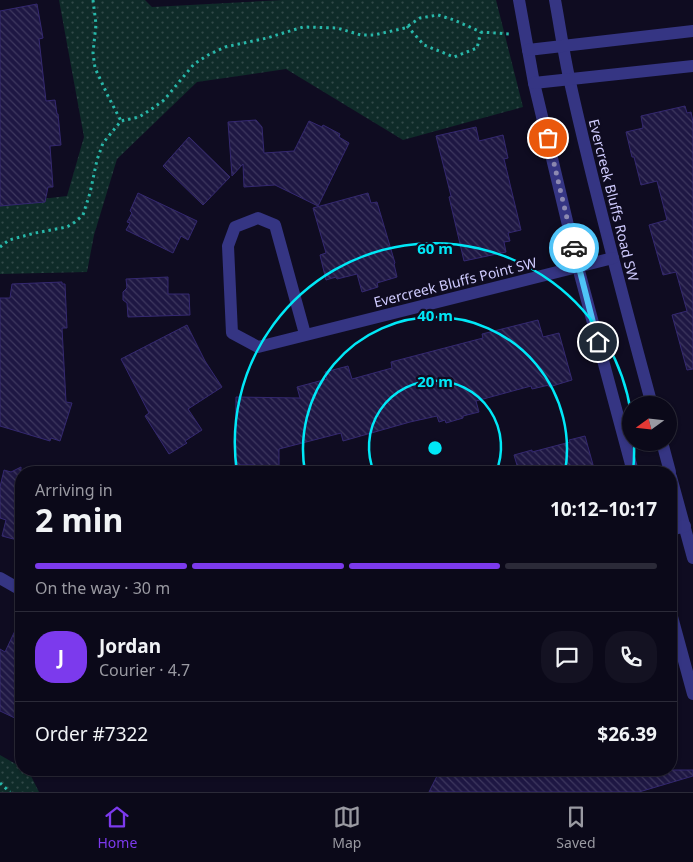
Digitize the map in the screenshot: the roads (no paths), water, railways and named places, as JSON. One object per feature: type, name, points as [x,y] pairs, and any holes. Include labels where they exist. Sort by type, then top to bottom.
[{"type":"street","points":[[519,0],[534,83],[578,267],[632,466]]},
{"type":"street","name":"Evercreek Bluffs Road SW","points":[[554,0],[583,141],[650,396]]},
{"type":"street","points":[[528,50],[693,31]]},
{"type":"street","points":[[534,83],[693,66]]},
{"type":"street","name":"Evercreek Bluffs Point SW","points":[[305,334],[275,225],[258,218],[235,227],[228,246],[232,333],[258,347],[613,258]]},
{"type":"street","points":[[664,451],[668,466]]},
{"type":"street","points":[[677,500],[693,558]]},
{"type":"street","points":[[677,528],[684,526]]},
{"type":"street","points":[[0,578],[15,587]]},
{"type":"street","points":[[677,635],[693,694]]}]
